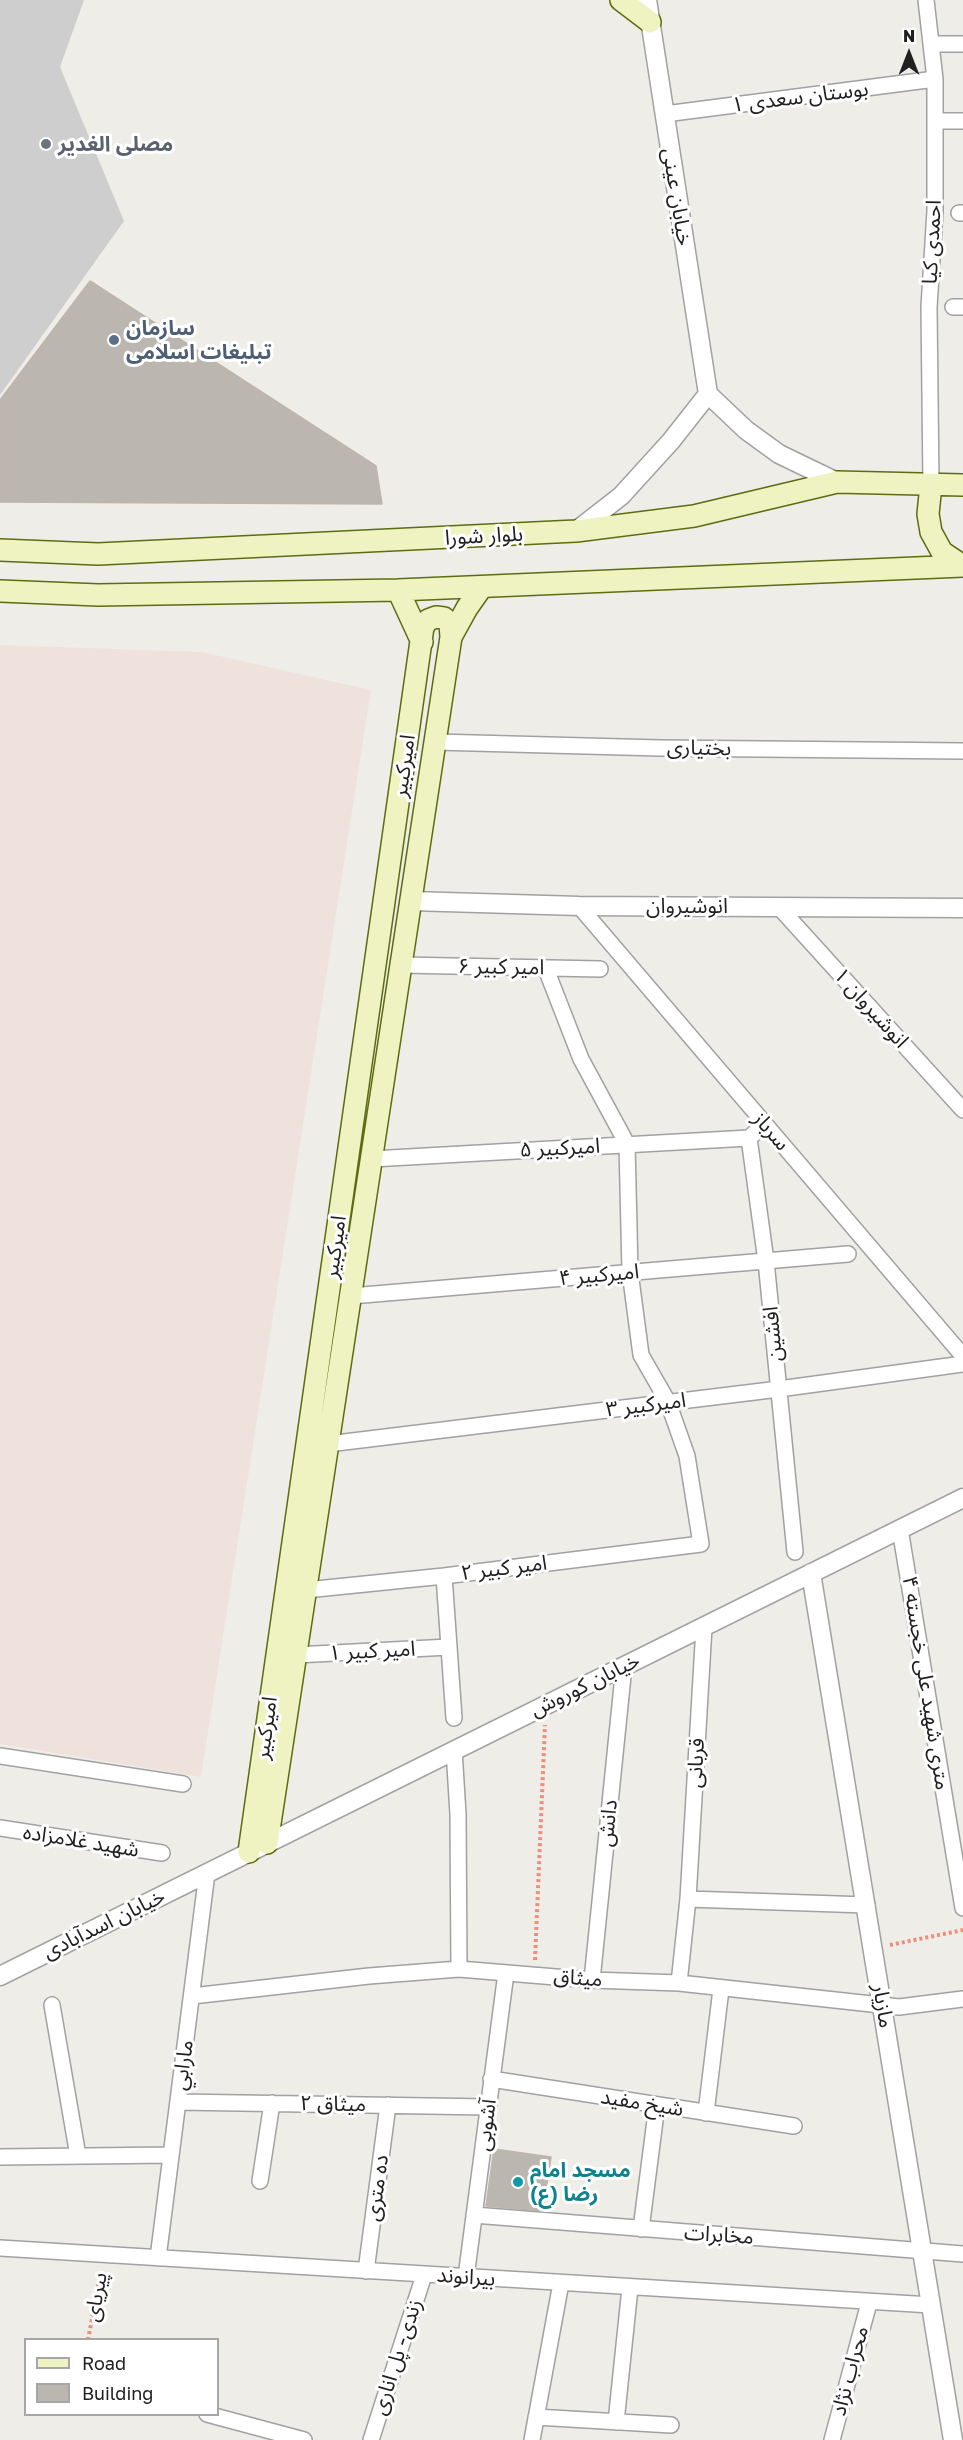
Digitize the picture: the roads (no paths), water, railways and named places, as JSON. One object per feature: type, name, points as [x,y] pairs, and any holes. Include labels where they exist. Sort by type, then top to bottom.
[{"type":"main road","points":[[621,0],[650,22]]},
{"type":"main road","name":"بلوار شورا","points":[[0,550],[98,554],[576,531],[694,516],[837,482],[963,485]]},
{"type":"main road","points":[[931,485],[928,514],[931,532],[942,552],[963,566]]},
{"type":"main road","points":[[0,591],[98,595],[481,588],[963,566]]},
{"type":"main road","name":"امیرکبیر","points":[[258,1847],[296,1655],[306,1590],[310,1495],[328,1444],[452,637],[467,608],[481,588]]},
{"type":"main road","points":[[398,590],[422,642]]},
{"type":"main road","points":[[422,642],[423,627],[428,620],[436,617],[444,618],[450,624],[452,637]]},
{"type":"main road","name":"امیرکبیر","points":[[258,1847],[310,1495],[422,642]]},
{"type":"street","name":"خیابان عینی","points":[[647,0],[708,394]]},
{"type":"street","name":"احمدی کیا","points":[[926,0],[935,80],[935,212],[929,307],[931,485]]},
{"type":"street","points":[[932,44],[963,44]]},
{"type":"street","name":"بوستان سعدی ۱","points":[[664,114],[935,80]]},
{"type":"street","points":[[935,121],[963,121]]},
{"type":"street","points":[[576,531],[621,496],[671,441],[708,394],[746,430],[779,454],[837,482]]},
{"type":"street","name":"بختیاری","points":[[436,742],[660,748],[963,751]]},
{"type":"street","name":"انوشیروان","points":[[411,902],[579,906],[963,908]]},
{"type":"street","name":"سرباز","points":[[579,906],[963,1356]]},
{"type":"street","name":"انوشیروان ۱","points":[[778,906],[963,1110]]},
{"type":"street","name":"امیر کبیر ۶","points":[[402,965],[600,969]]},
{"type":"street","points":[[546,969],[581,1059],[627,1144],[630,1272],[641,1355],[668,1402]]},
{"type":"street","points":[[748,1138],[765,1124]]},
{"type":"street","name":"امیرکبیر ۵","points":[[372,1159],[748,1138]]},
{"type":"street","name":"افشین","points":[[748,1138],[766,1261],[795,1552]]},
{"type":"street","name":"امیرکبیر ۴","points":[[351,1296],[848,1254]]},
{"type":"street","name":"امیرکبیر ۳","points":[[328,1444],[779,1389],[963,1364]]},
{"type":"street","name":"امیر کبیر ۲","points":[[306,1590],[444,1576],[701,1544],[687,1456],[668,1402]]},
{"type":"street","name":"خیابان کوروش","points":[[207,1873],[963,1498]]},
{"type":"street","name":"۴ متری شهید علی خجسته","points":[[900,1529],[963,1908]]},
{"type":"street","name":"مازیار","points":[[811,1573],[953,2440]]},
{"type":"street","points":[[444,1576],[454,1718]]},
{"type":"street","name":"قربانی","points":[[679,1983],[688,1899],[704,1626]]},
{"type":"street","name":"امیر کبیر ۱","points":[[296,1655],[449,1647]]},
{"type":"street","name":"دانش","points":[[592,1980],[624,1666]]},
{"type":"street","points":[[454,1750],[458,1814],[459,1969]]},
{"type":"street","points":[[0,1756],[183,1784]]},
{"type":"street","name":"شهید غلامزاده","points":[[0,1828],[162,1853]]},
{"type":"street","name":"خیابان اسدآبادی","points":[[0,1976],[207,1873]]},
{"type":"street","name":"مارابي","points":[[158,2258],[207,1873]]},
{"type":"street","points":[[688,1899],[867,1905]]},
{"type":"street","name":"میثاق","points":[[192,1996],[369,1976],[459,1969],[592,1980],[679,1983],[898,2007],[963,1999]]},
{"type":"street","name":"آشوبی","points":[[466,2277],[506,1973]]},
{"type":"street","points":[[706,2113],[721,1989]]},
{"type":"street","points":[[52,2005],[78,2156]]},
{"type":"street","name":"شیخ مفید","points":[[491,2079],[794,2126]]},
{"type":"street","name":"میثاق ۲","points":[[178,2102],[489,2107]]},
{"type":"street","points":[[260,2181],[272,2103]]},
{"type":"street","name":"ده متری","points":[[366,2271],[388,2105]]},
{"type":"street","points":[[641,2229],[657,2105]]},
{"type":"street","points":[[0,2157],[171,2155]]},
{"type":"street","name":"مخابرات","points":[[474,2215],[963,2254]]},
{"type":"street","name":"بیرانوند","points":[[0,2248],[869,2303],[932,2305]]},
{"type":"street","name":"زندی- پل اناری","points":[[371,2440],[424,2275]]},
{"type":"street","points":[[532,2440],[561,2283]]},
{"type":"street","points":[[616,2422],[630,2288]]},
{"type":"street","name":"محراب نژاد","points":[[831,2440],[869,2303]]},
{"type":"street","points":[[211,2416],[304,2440]]},
{"type":"street","points":[[536,2417],[671,2425]]},
{"type":"place","name":"مصلی الغدیر","points":[[46,144]]},
{"type":"place","name":"سازمان تبلیغات اسلامی","points":[[114,340]]},
{"type":"place","name":"مسجد امام رضا (ع)","points":[[518,2182]]}]
